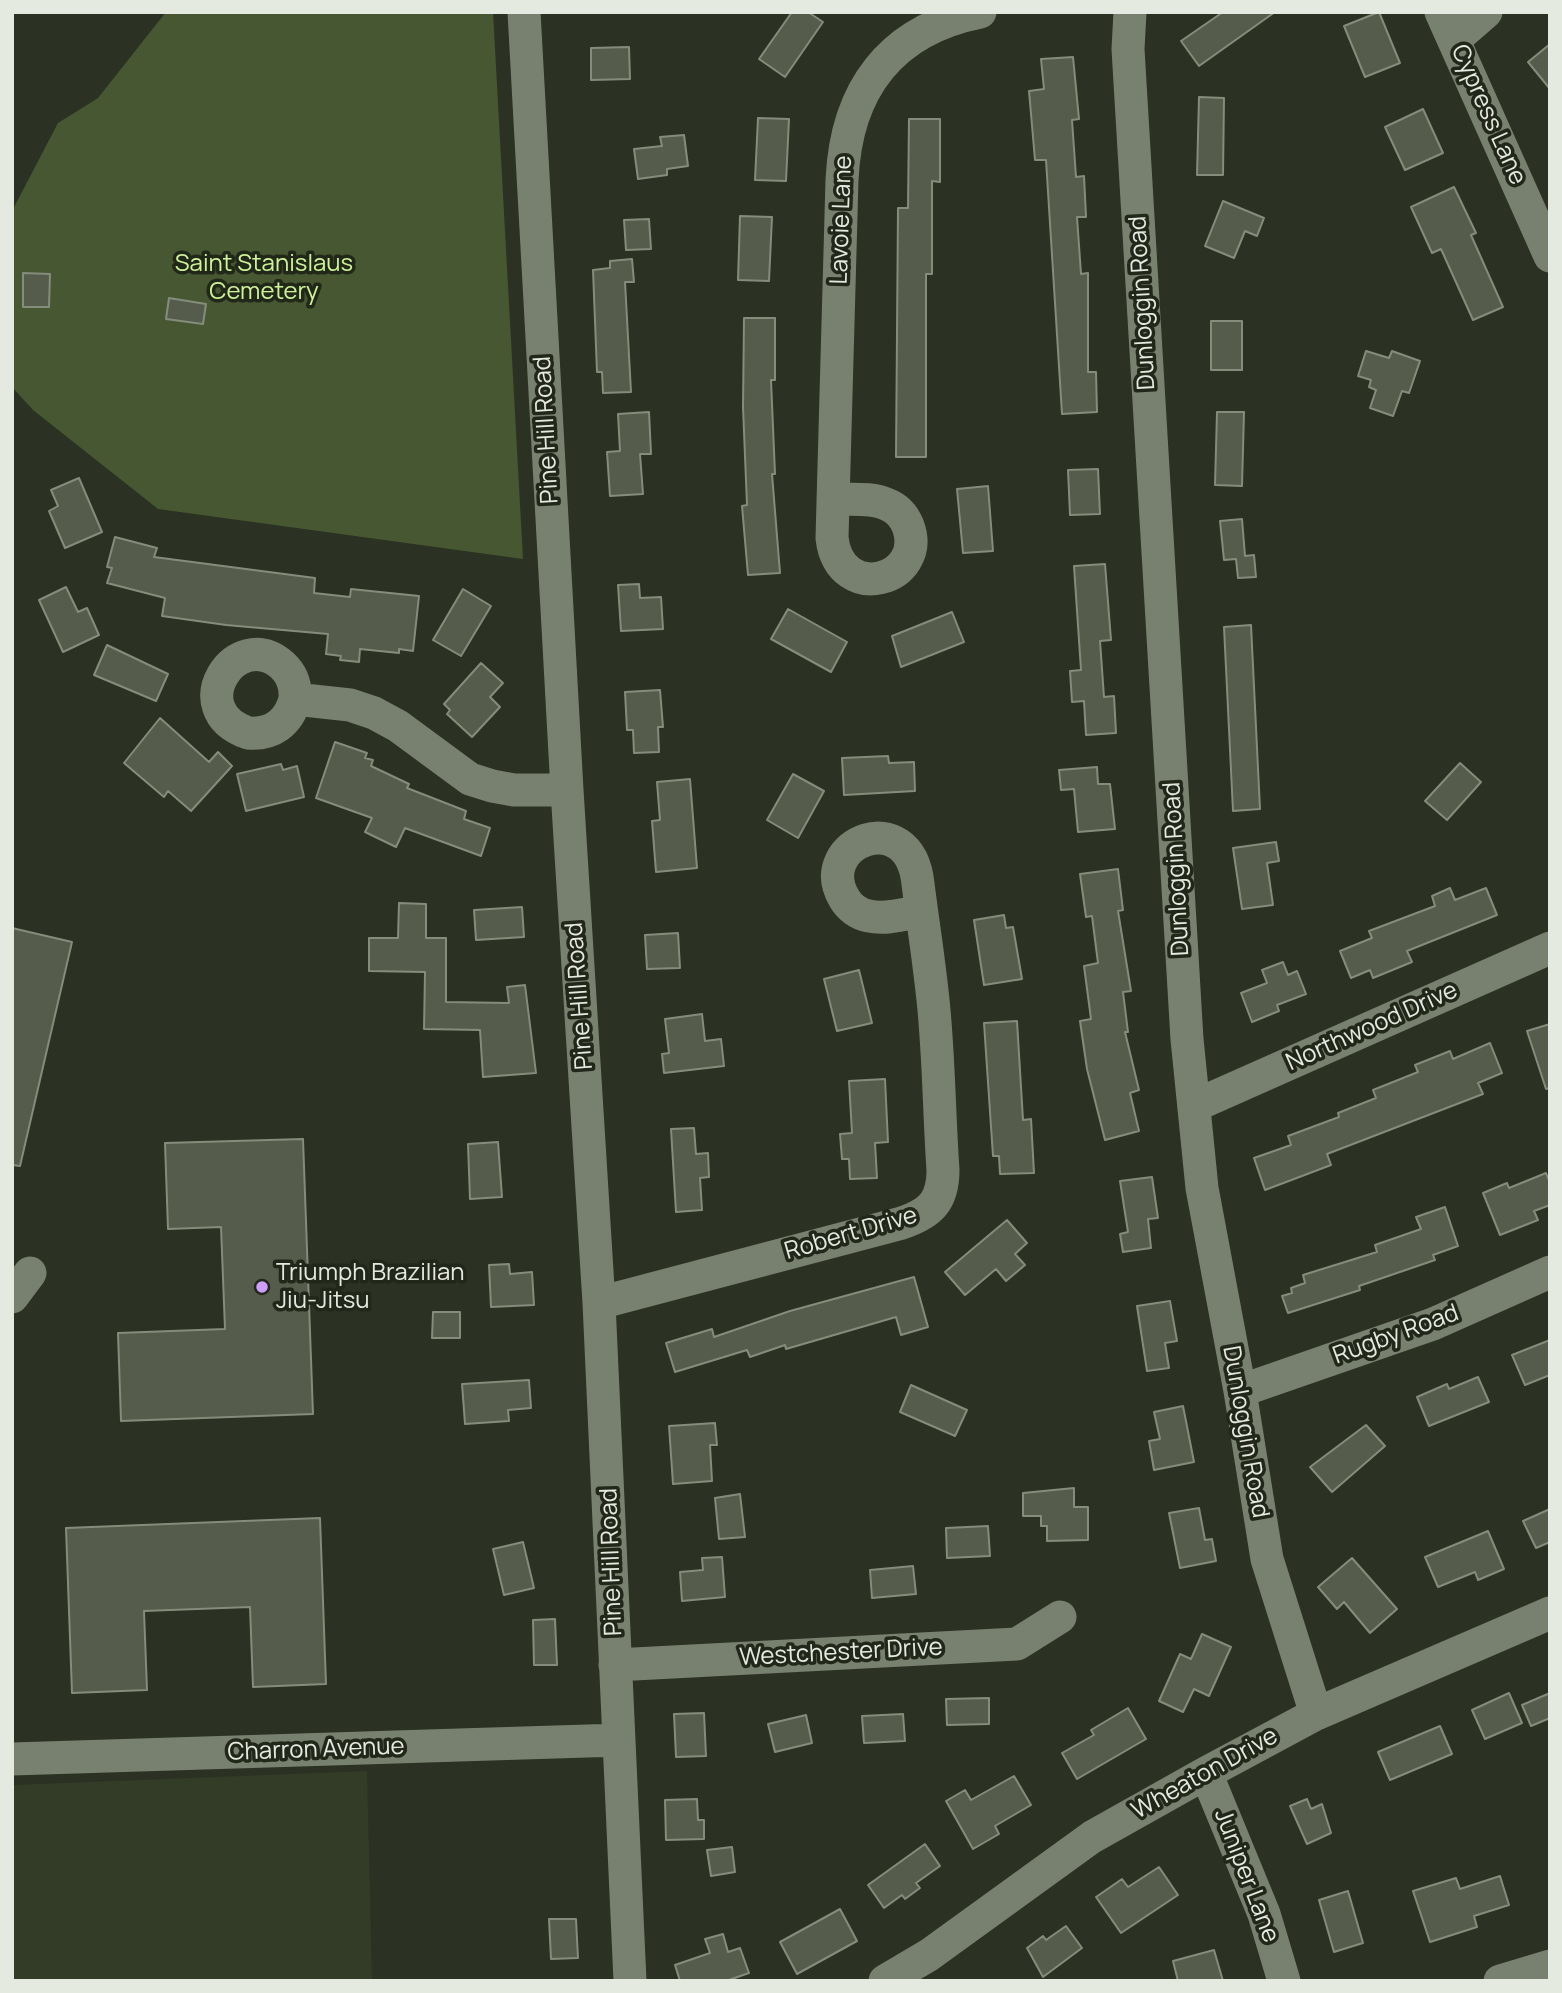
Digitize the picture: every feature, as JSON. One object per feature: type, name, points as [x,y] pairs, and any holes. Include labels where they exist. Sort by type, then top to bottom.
[{"type":"street","name":"Pine Hill Road","points":[[524,12],[567,790],[599,1303],[630,1981]]},
{"type":"street","name":"Lavoie Lane","points":[[833,499],[842,180],[847,131],[856,106],[871,81],[884,61],[904,43],[945,21],[981,12]]},
{"type":"street","name":"Dunloggin Road","points":[[1130,12],[1128,49],[1194,1106],[1202,1188],[1240,1391],[1267,1559],[1316,1714]]},
{"type":"street","points":[[1448,26],[1486,12]]},
{"type":"street","name":"Cypress Lane","points":[[1448,26],[1550,256]]},
{"type":"street","points":[[295,699],[349,705],[374,713],[398,726],[459,772],[481,782],[514,790],[567,790]]},
{"type":"street","name":"Robert Drive","points":[[599,1303],[902,1223],[922,1217],[935,1206],[943,1190],[943,1170],[933,1002],[921,911]]},
{"type":"street","name":"Northwood Drive","points":[[1194,1106],[1550,948]]},
{"type":"street","name":"Rugby Road","points":[[1240,1391],[1433,1324],[1550,1272]]},
{"type":"street","name":"Wheaton Drive","points":[[885,1981],[929,1955],[1092,1836],[1316,1714],[1550,1613]]},
{"type":"street","name":"Westchester Drive","points":[[615,1665],[1017,1644],[1060,1617]]},
{"type":"street","name":"Charron Avenue","points":[[12,1759],[619,1740]]},
{"type":"street","name":"Juniper Lane","points":[[1206,1773],[1264,1914],[1284,1981]]},
{"type":"street","points":[[1500,1981],[1550,1966]]},
{"type":"shaded area","points":[[367,1771],[372,1981],[12,1981],[12,1785]]},
{"type":"green space","name":"Saint Stanislaus Cemetery","points":[[166,12],[493,12],[523,559],[158,509],[33,410],[12,387],[12,211],[58,123],[98,98]]},
{"type":"building","points":[[792,12],[808,12],[823,22],[785,77],[759,59]]},
{"type":"building","points":[[1223,12],[1275,12],[1199,66],[1181,41]]},
{"type":"building","points":[[1379,12],[1400,63],[1365,77],[1344,26]]},
{"type":"building","points":[[1550,44],[1550,89],[1528,62]]},
{"type":"building","points":[[629,47],[630,79],[591,80],[591,48]]},
{"type":"building","points":[[1073,57],[1079,119],[1072,120],[1076,177],[1084,176],[1086,217],[1077,217],[1081,274],[1088,273],[1088,372],[1096,372],[1097,412],[1062,414],[1046,160],[1035,160],[1029,91],[1044,89],[1041,59]]},
{"type":"building","points":[[1199,97],[1224,98],[1223,175],[1197,175]]},
{"type":"building","points":[[1423,109],[1443,153],[1405,170],[1385,127]]},
{"type":"building","points":[[758,118],[789,119],[786,181],[755,180]]},
{"type":"building","points":[[909,119],[940,119],[940,182],[932,181],[932,274],[926,274],[926,457],[896,457],[898,208],[908,208]]},
{"type":"building","points":[[684,135],[688,166],[667,169],[667,175],[638,179],[634,149],[662,146],[660,137]]},
{"type":"building","points":[[1454,187],[1476,233],[1471,235],[1503,307],[1473,320],[1441,249],[1432,253],[1411,207]]},
{"type":"building","points":[[1223,201],[1264,218],[1257,236],[1245,231],[1234,258],[1205,246]]},
{"type":"building","points":[[740,216],[772,217],[769,281],[738,280]]},
{"type":"building","points":[[649,219],[651,249],[626,250],[624,220]]},
{"type":"building","points":[[632,259],[634,282],[625,282],[631,392],[603,393],[602,372],[597,372],[593,270],[610,268],[610,261]]},
{"type":"building","points":[[23,273],[50,274],[49,307],[23,307]]},
{"type":"building","points":[[169,298],[206,304],[203,324],[166,319]]},
{"type":"building","points":[[744,318],[775,318],[775,380],[771,380],[775,474],[772,474],[780,573],[748,575],[742,506],[747,505],[743,407]]},
{"type":"building","points":[[1211,321],[1242,321],[1242,370],[1211,370]]},
{"type":"building","points":[[1366,351],[1389,358],[1392,351],[1420,361],[1409,393],[1402,391],[1393,416],[1370,408],[1376,390],[1369,387],[1371,380],[1358,376]]},
{"type":"building","points":[[649,412],[651,454],[640,454],[643,494],[610,496],[607,452],[620,451],[618,414]]},
{"type":"building","points":[[1217,412],[1244,412],[1242,486],[1215,485]]},
{"type":"building","points":[[1098,469],[1100,514],[1070,515],[1068,470]]},
{"type":"building","points":[[79,478],[102,532],[65,548],[49,511],[58,506],[51,490]]},
{"type":"building","points":[[988,486],[993,551],[963,553],[957,489]]},
{"type":"building","points":[[1242,519],[1245,556],[1254,555],[1256,577],[1238,578],[1236,559],[1224,560],[1220,521]]},
{"type":"building","points":[[115,537],[157,548],[154,557],[315,578],[314,593],[350,597],[351,589],[419,596],[413,651],[399,649],[399,653],[360,649],[359,662],[340,660],[341,656],[326,654],[328,634],[162,616],[165,598],[107,583],[112,568],[107,567]]},
{"type":"building","points":[[1105,564],[1111,640],[1100,641],[1104,697],[1114,696],[1116,733],[1086,735],[1084,701],[1072,702],[1070,671],[1081,670],[1074,566]]},
{"type":"building","points":[[639,584],[640,598],[661,597],[663,629],[621,631],[618,585]]},
{"type":"building","points":[[66,587],[78,612],[87,608],[99,635],[63,652],[39,600]]},
{"type":"building","points":[[463,589],[491,606],[461,656],[433,640]]},
{"type":"building","points":[[788,609],[847,642],[831,672],[771,639]]},
{"type":"building","points":[[952,612],[964,642],[901,667],[892,636]]},
{"type":"building","points":[[1251,625],[1260,809],[1233,811],[1224,627]]},
{"type":"building","points":[[107,645],[168,674],[156,701],[94,675]]},
{"type":"building","points":[[481,663],[503,683],[490,697],[500,707],[472,737],[447,714],[450,710],[444,704]]},
{"type":"building","points":[[660,690],[663,727],[658,727],[659,752],[634,753],[633,730],[627,730],[625,692]]},
{"type":"building","points":[[160,718],[209,762],[218,752],[232,766],[191,811],[168,791],[164,797],[124,763]]},
{"type":"building","points":[[335,742],[367,753],[365,758],[373,760],[371,766],[409,784],[407,788],[466,811],[464,819],[490,828],[481,856],[405,828],[396,847],[365,832],[372,818],[316,798]]},
{"type":"building","points":[[888,756],[889,763],[914,762],[915,791],[844,795],[842,758]]},
{"type":"building","points":[[1460,763],[1481,782],[1447,820],[1425,801]]},
{"type":"building","points":[[281,764],[283,770],[297,766],[304,797],[246,811],[237,774]]},
{"type":"building","points":[[1097,767],[1098,784],[1110,784],[1115,829],[1078,832],[1074,789],[1061,790],[1059,770]]},
{"type":"building","points":[[793,774],[824,791],[798,838],[767,820]]},
{"type":"building","points":[[690,779],[697,868],[656,872],[652,821],[660,820],[657,782]]},
{"type":"building","points":[[1276,842],[1279,861],[1267,863],[1273,905],[1242,909],[1233,848]]},
{"type":"building","points":[[1118,869],[1123,910],[1118,911],[1131,991],[1123,992],[1128,1032],[1125,1032],[1139,1090],[1130,1093],[1139,1131],[1105,1140],[1087,1069],[1080,1021],[1091,1019],[1084,966],[1098,963],[1092,916],[1086,917],[1080,874]]},
{"type":"building","points":[[1450,888],[1455,900],[1486,888],[1497,915],[1407,951],[1412,962],[1373,978],[1370,970],[1351,978],[1340,951],[1372,938],[1369,931],[1435,906],[1432,896]]},
{"type":"building","points":[[399,903],[426,904],[426,938],[446,938],[446,1002],[509,1003],[507,987],[525,985],[536,1073],[483,1077],[480,1030],[424,1029],[425,972],[369,971],[369,938],[398,938]]},
{"type":"building","points":[[522,907],[524,937],[476,940],[474,910]]},
{"type":"building","points":[[1004,915],[1006,928],[1013,927],[1022,979],[984,985],[974,920]]},
{"type":"building","points":[[12,928],[72,942],[20,1166],[12,1165]]},
{"type":"building","points":[[678,933],[680,968],[647,969],[645,935]]},
{"type":"building","points":[[1283,962],[1288,975],[1297,971],[1306,994],[1277,1005],[1279,1011],[1252,1022],[1241,993],[1267,983],[1262,970]]},
{"type":"building","points":[[859,970],[872,1023],[837,1031],[824,979]]},
{"type":"building","points":[[702,1014],[705,1041],[721,1039],[724,1066],[664,1073],[662,1054],[669,1053],[665,1019]]},
{"type":"building","points":[[1017,1021],[1023,1120],[1031,1119],[1034,1173],[1000,1174],[999,1156],[993,1156],[984,1023]]},
{"type":"building","points":[[1550,1024],[1550,1088],[1546,1089],[1527,1031]]},
{"type":"building","points":[[1490,1043],[1502,1073],[1478,1083],[1483,1094],[1327,1154],[1331,1165],[1265,1190],[1254,1158],[1291,1145],[1288,1136],[1339,1117],[1338,1113],[1376,1098],[1373,1090],[1418,1072],[1415,1065],[1450,1051],[1453,1059]]},
{"type":"building","points":[[885,1079],[888,1142],[875,1143],[877,1178],[850,1179],[849,1159],[842,1159],[840,1134],[852,1133],[849,1081]]},
{"type":"building","points":[[694,1128],[696,1154],[708,1153],[709,1177],[700,1178],[702,1210],[676,1212],[671,1129]]},
{"type":"building","points":[[303,1139],[313,1414],[121,1421],[118,1333],[225,1329],[221,1227],[168,1229],[165,1143]]},
{"type":"building","points":[[498,1142],[502,1197],[470,1199],[468,1144]]},
{"type":"building","points":[[1546,1173],[1550,1183],[1550,1205],[1534,1211],[1538,1220],[1500,1235],[1483,1193],[1507,1183],[1509,1188]]},
{"type":"building","points":[[1152,1177],[1158,1218],[1148,1219],[1151,1248],[1123,1252],[1120,1234],[1128,1232],[1120,1181]]},
{"type":"building","points":[[1445,1207],[1458,1246],[1433,1255],[1435,1260],[1359,1286],[1360,1290],[1288,1313],[1282,1296],[1292,1293],[1291,1288],[1305,1283],[1303,1275],[1377,1252],[1375,1245],[1421,1229],[1416,1217]]},
{"type":"building","points":[[1007,1220],[1027,1243],[1015,1254],[1025,1265],[1006,1281],[996,1269],[965,1295],[945,1272]]},
{"type":"building","points":[[509,1264],[510,1274],[532,1272],[534,1305],[491,1307],[489,1265]]},
{"type":"building","points":[[914,1277],[928,1327],[901,1335],[896,1317],[786,1349],[785,1345],[750,1357],[747,1350],[675,1372],[666,1343],[712,1329],[714,1337],[790,1311]]},
{"type":"building","points":[[1170,1301],[1177,1341],[1165,1343],[1169,1368],[1147,1371],[1137,1306]]},
{"type":"building","points":[[433,1312],[460,1312],[460,1338],[432,1338]]},
{"type":"building","points":[[1550,1340],[1550,1375],[1525,1385],[1512,1355]]},
{"type":"building","points":[[1478,1377],[1489,1402],[1429,1426],[1417,1397],[1447,1384],[1449,1389]]},
{"type":"building","points":[[529,1380],[531,1408],[508,1410],[509,1421],[465,1424],[462,1384]]},
{"type":"building","points":[[911,1385],[967,1410],[955,1436],[900,1412]]},
{"type":"building","points":[[1183,1406],[1194,1462],[1154,1470],[1149,1441],[1160,1439],[1154,1412]]},
{"type":"building","points":[[715,1423],[717,1445],[710,1445],[712,1481],[673,1484],[669,1426]]},
{"type":"building","points":[[1366,1425],[1385,1446],[1332,1492],[1310,1467]]},
{"type":"building","points":[[1074,1488],[1074,1507],[1088,1507],[1088,1540],[1047,1541],[1047,1526],[1041,1526],[1041,1516],[1023,1516],[1023,1493]]},
{"type":"building","points":[[740,1494],[745,1537],[719,1539],[715,1498]]},
{"type":"building","points":[[1199,1508],[1205,1540],[1212,1539],[1216,1561],[1180,1568],[1169,1513]]},
{"type":"building","points":[[1550,1509],[1550,1542],[1536,1548],[1523,1521]]},
{"type":"building","points":[[320,1518],[326,1684],[253,1687],[250,1607],[144,1611],[147,1690],[72,1693],[66,1528]]},
{"type":"building","points":[[988,1526],[990,1556],[947,1558],[946,1528]]},
{"type":"building","points":[[1488,1531],[1504,1569],[1478,1580],[1475,1572],[1438,1587],[1425,1557]]},
{"type":"building","points":[[523,1542],[534,1588],[504,1595],[493,1549]]},
{"type":"building","points":[[722,1557],[725,1597],[682,1601],[680,1572],[703,1570],[702,1558]]},
{"type":"building","points":[[1352,1558],[1397,1609],[1370,1633],[1344,1602],[1337,1609],[1318,1587]]},
{"type":"building","points":[[913,1566],[916,1594],[872,1598],[870,1570]]},
{"type":"building","points":[[555,1619],[557,1665],[534,1665],[533,1620]]},
{"type":"building","points":[[1202,1634],[1231,1647],[1209,1696],[1194,1689],[1183,1712],[1159,1701],[1180,1654],[1191,1659]]},
{"type":"building","points":[[1509,1693],[1522,1723],[1485,1739],[1472,1710]]},
{"type":"building","points":[[1550,1693],[1550,1718],[1531,1726],[1522,1705]]},
{"type":"building","points":[[989,1698],[989,1724],[947,1725],[946,1699]]},
{"type":"building","points":[[1128,1708],[1146,1739],[1077,1779],[1062,1753],[1094,1735],[1091,1730]]},
{"type":"building","points":[[704,1713],[706,1756],[676,1757],[674,1714]]},
{"type":"building","points":[[903,1714],[905,1741],[864,1743],[862,1716]]},
{"type":"building","points":[[806,1715],[812,1743],[775,1752],[768,1724]]},
{"type":"building","points":[[1440,1726],[1452,1754],[1390,1780],[1378,1752]]},
{"type":"building","points":[[1014,1776],[1031,1805],[995,1826],[999,1834],[973,1849],[946,1801],[965,1790],[971,1800]]},
{"type":"building","points":[[697,1799],[698,1820],[704,1820],[704,1839],[666,1840],[665,1800]]},
{"type":"building","points":[[1307,1799],[1311,1809],[1322,1804],[1331,1833],[1307,1844],[1290,1806]]},
{"type":"building","points":[[925,1844],[940,1866],[916,1883],[920,1888],[905,1899],[902,1895],[884,1908],[868,1885]]},
{"type":"building","points":[[732,1847],[735,1872],[711,1876],[707,1850]]},
{"type":"building","points":[[1159,1867],[1178,1895],[1121,1933],[1096,1897],[1122,1879],[1128,1887]]},
{"type":"building","points":[[1500,1876],[1509,1905],[1474,1916],[1477,1927],[1430,1942],[1413,1891],[1456,1878],[1460,1889]]},
{"type":"building","points":[[1348,1891],[1363,1943],[1334,1952],[1319,1900]]},
{"type":"building","points":[[840,1909],[857,1941],[797,1974],[780,1942]]},
{"type":"building","points":[[549,1919],[576,1919],[578,1958],[551,1959]]},
{"type":"building","points":[[1066,1926],[1082,1948],[1043,1977],[1027,1948],[1043,1936],[1046,1940]]},
{"type":"building","points":[[723,1934],[728,1952],[740,1948],[749,1973],[726,1981],[680,1981],[675,1965],[710,1953],[705,1939]]},
{"type":"building","points":[[1214,1950],[1223,1981],[1178,1981],[1173,1961]]},
{"type":"place","name":"Triumph Brazilian Jiu-Jitsu","points":[[262,1287]]}]
